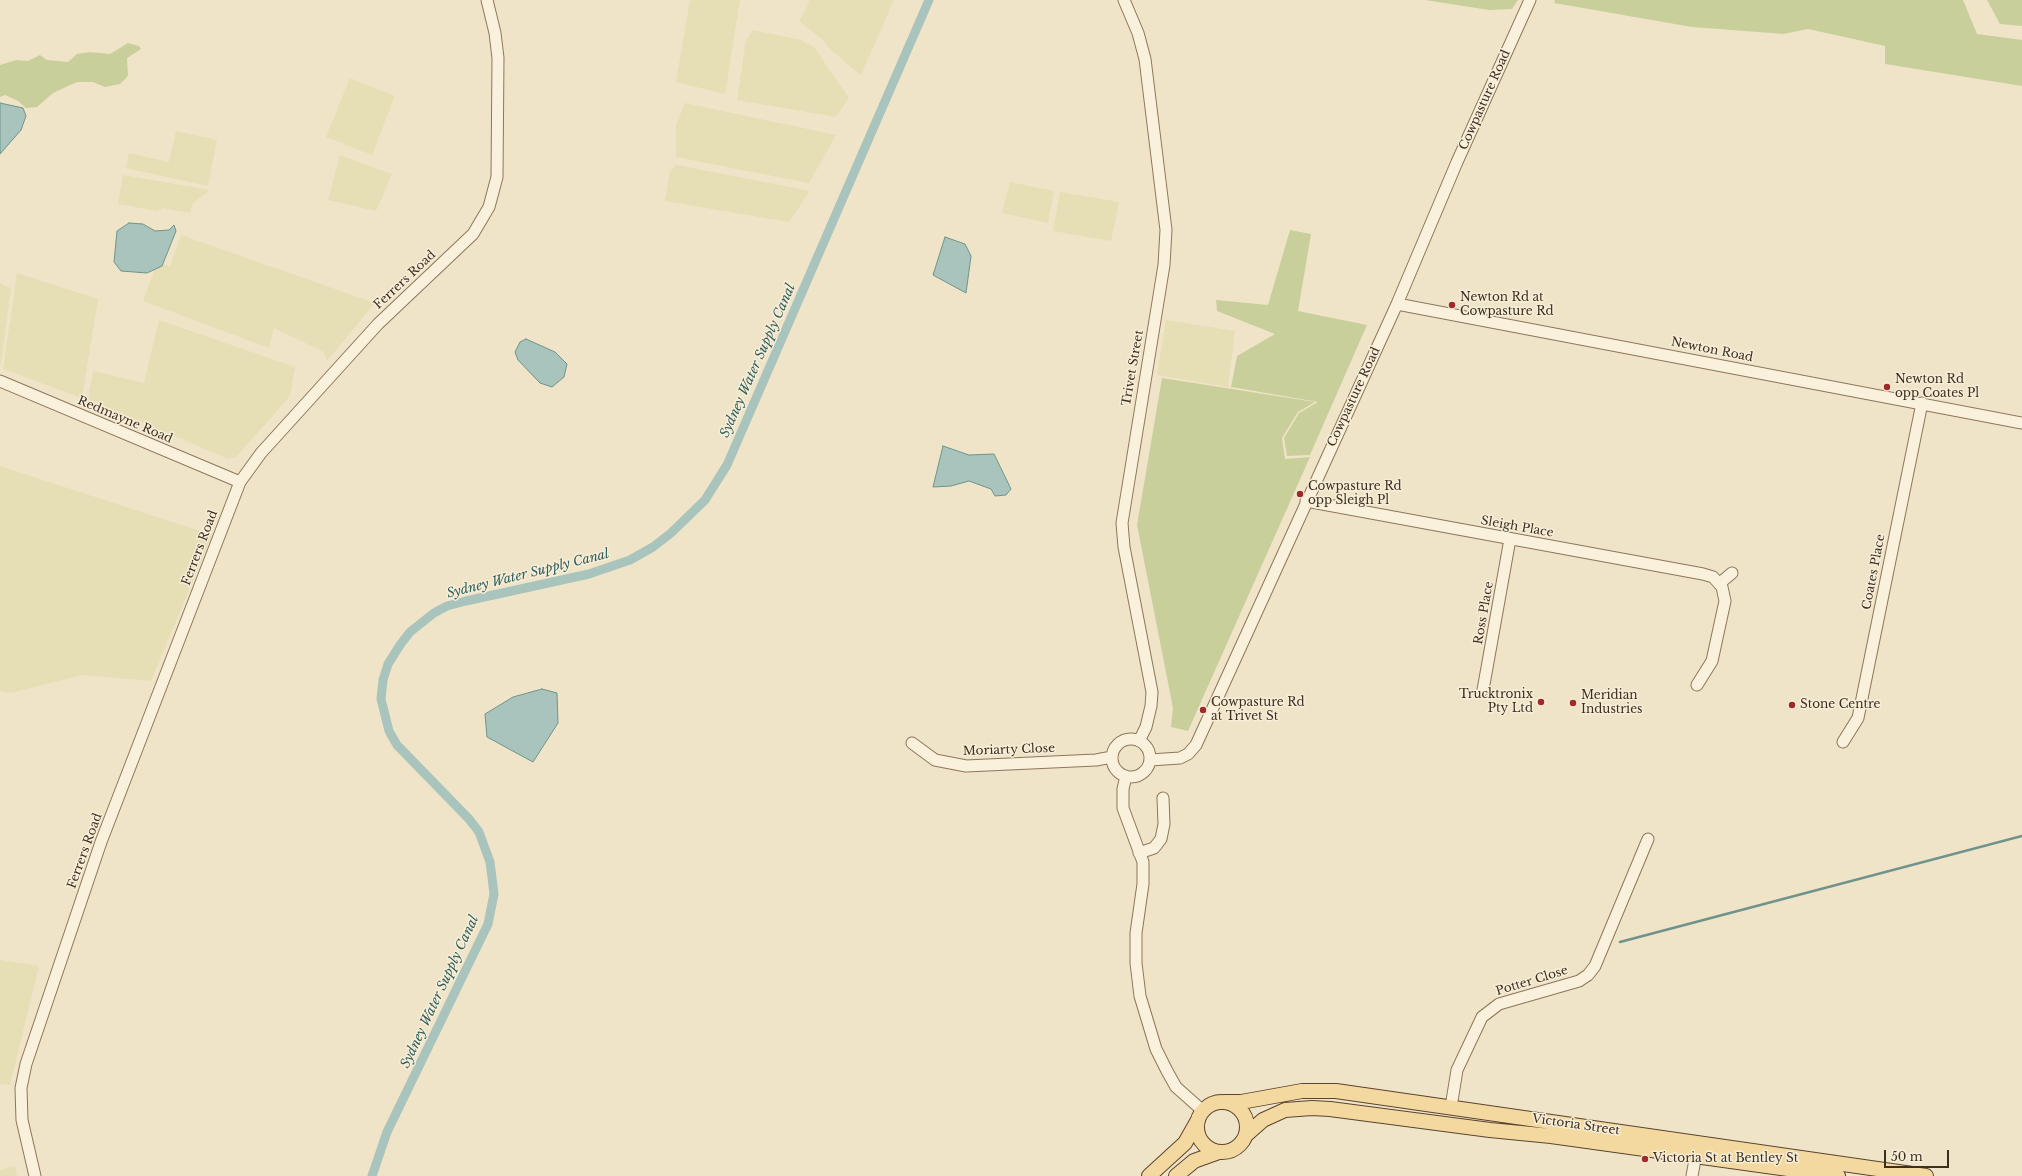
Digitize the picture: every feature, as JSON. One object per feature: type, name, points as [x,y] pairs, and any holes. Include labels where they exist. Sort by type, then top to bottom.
[{"type":"main road","name":"Victoria Street","points":[[1225,1102],[1241,1102],[1286,1093],[1318,1090],[1451,1107],[1697,1149],[1838,1176]]},
{"type":"main road","points":[[1149,1176],[1185,1143],[1192,1134],[1201,1115],[1216,1103],[1225,1102],[1238,1108],[1243,1114],[1247,1127],[1246,1134],[1238,1146],[1232,1150],[1219,1152],[1194,1161],[1176,1176]]},
{"type":"main road","name":"Victoria Street","points":[[1246,1134],[1253,1127],[1273,1114],[1285,1110],[1312,1108],[1490,1130],[1697,1149],[1926,1176]]},
{"type":"main road","points":[[1201,1115],[1198,1132],[1201,1139],[1212,1150],[1219,1152]]},
{"type":"street","name":"Ferrers Road","points":[[35,1176],[22,1120],[21,1088],[26,1064],[101,842],[240,482],[261,453],[302,406],[378,324],[473,234],[484,217],[494,191],[498,157],[498,46],[487,0]]},
{"type":"street","name":"Trivet Street","points":[[1124,0],[1138,33],[1145,59],[1166,230],[1164,266],[1122,519],[1124,547],[1152,692],[1151,706],[1146,727],[1139,741]]},
{"type":"street","name":"Cowpasture Road","points":[[1150,760],[1180,758],[1188,754],[1196,745],[1397,304],[1457,162],[1530,0]]},
{"type":"street","name":"Newton Road","points":[[1397,304],[2022,423]]},
{"type":"street","name":"Redmayne Road","points":[[0,381],[240,482]]},
{"type":"street","name":"Coates Place","points":[[1843,742],[1858,718],[1922,403]]},
{"type":"street","name":"Sleigh Place","points":[[1306,501],[1510,540],[1703,574],[1713,577],[1720,583]]},
{"type":"street","name":"Ross Place","points":[[1483,690],[1510,540]]},
{"type":"street","points":[[1697,685],[1710,665],[1714,652],[1725,601],[1724,592],[1720,583],[1732,573]]},
{"type":"street","points":[[1128,739],[1139,741],[1148,749],[1150,760],[1144,771],[1139,775],[1126,776],[1116,769],[1112,757],[1117,745],[1128,739]]},
{"type":"street","name":"Moriarty Close","points":[[912,743],[935,760],[966,766],[1096,760],[1112,757]]},
{"type":"street","points":[[1126,776],[1123,789],[1123,808],[1143,862],[1143,884],[1136,934],[1136,962],[1140,996],[1154,1042],[1167,1071],[1176,1087],[1201,1115]]},
{"type":"street","points":[[1139,853],[1154,848],[1161,838],[1164,824],[1163,798]]},
{"type":"street","name":"Potter Close","points":[[1451,1107],[1457,1070],[1482,1016],[1499,1004],[1579,981],[1588,975],[1595,966],[1648,839]]},
{"type":"street","points":[[1692,1176],[1697,1149]]},
{"type":"shaded area","points":[[690,0],[740,0],[725,94],[676,82]]},
{"type":"shaded area","points":[[810,0],[894,0],[861,75],[832,51],[823,40],[799,21]]},
{"type":"shaded area","points":[[753,30],[801,40],[814,47],[849,98],[836,117],[737,100],[746,40]]},
{"type":"shaded area","points":[[350,78],[395,96],[372,155],[326,137]]},
{"type":"shaded area","points":[[685,103],[836,135],[809,183],[676,157],[676,125]]},
{"type":"shaded area","points":[[176,131],[217,140],[208,186],[126,168],[129,153],[169,162]]},
{"type":"shaded area","points":[[340,155],[392,174],[376,211],[328,200]]},
{"type":"shaded area","points":[[677,165],[810,191],[789,222],[665,201],[670,171]]},
{"type":"shaded area","points":[[123,175],[210,190],[193,203],[190,213],[164,208],[157,211],[118,204]]},
{"type":"shaded area","points":[[1010,182],[1054,191],[1048,223],[1002,213]]},
{"type":"shaded area","points":[[1060,192],[1119,202],[1111,241],[1053,231]]},
{"type":"shaded area","points":[[181,235],[375,303],[327,361],[324,352],[274,328],[269,348],[143,301],[158,261],[170,267]]},
{"type":"shaded area","points":[[17,273],[98,299],[82,398],[3,369]]},
{"type":"shaded area","points":[[0,283],[11,289],[1,364],[0,364]]},
{"type":"shaded area","points":[[159,320],[295,367],[290,396],[236,457],[228,459],[88,399],[93,371],[144,383]]},
{"type":"shaded area","points":[[1166,320],[1235,331],[1228,387],[1157,375]]},
{"type":"shaded area","points":[[0,466],[212,535],[151,681],[83,675],[11,693],[0,691]]},
{"type":"shaded area","points":[[0,960],[39,966],[10,1085],[0,1084]]},
{"type":"shaded area","points":[[15,1166],[17,1176],[0,1176],[0,1170]]},
{"type":"green space","points":[[1425,0],[1518,0],[1512,9],[1489,10]]},
{"type":"green space","points":[[1555,0],[1963,0],[1977,34],[2022,40],[2022,86],[1885,64],[1885,46],[1808,29],[1784,34],[1692,27],[1554,3]]},
{"type":"green space","points":[[1987,0],[2022,0],[2022,26],[2000,24]]},
{"type":"green space","points":[[128,43],[139,46],[141,49],[127,58],[128,76],[120,84],[105,87],[93,82],[77,82],[53,93],[37,107],[26,108],[18,101],[5,95],[0,97],[0,65],[16,60],[28,61],[40,55],[47,60],[68,62],[77,54],[90,52],[110,54]]},
{"type":"green space","points":[[1290,230],[1311,234],[1298,311],[1367,325],[1310,455],[1287,456],[1284,438],[1299,413],[1318,402],[1231,387],[1237,356],[1275,334],[1217,311],[1216,300],[1268,305]]},
{"type":"green space","points":[[1162,378],[1315,402],[1298,412],[1282,438],[1285,459],[1310,457],[1188,731],[1171,727],[1173,708],[1137,525]]},
{"type":"water","points":[[0,103],[23,108],[26,116],[21,130],[0,154]]},
{"type":"water","points":[[129,223],[143,224],[155,231],[169,230],[174,225],[176,231],[162,266],[147,273],[121,271],[114,262],[117,231]]},
{"type":"water","points":[[945,237],[965,244],[971,256],[966,293],[933,275]]},
{"type":"water","points":[[526,339],[555,352],[567,364],[564,377],[552,387],[540,383],[518,360],[515,352],[520,342]]},
{"type":"water","points":[[943,446],[969,455],[994,454],[1011,489],[1006,495],[995,496],[991,489],[969,481],[951,486],[933,487]]},
{"type":"water","points":[[542,689],[557,693],[558,723],[533,762],[487,737],[485,714],[513,697]]},
{"type":"waterway","name":"Sydney Water Supply Canal","points":[[372,1176],[387,1132],[488,924],[494,894],[490,862],[479,832],[469,819],[397,745],[389,731],[381,699],[383,680],[388,664],[410,632],[434,613],[447,606],[589,574],[630,560],[653,547],[671,533],[705,500],[727,465],[929,0]]},
{"type":"waterway","points":[[1620,942],[2022,836]]},
{"type":"place","name":"Newton Rd at Cowpasture Rd","points":[[1452,305]]},
{"type":"place","name":"Newton Rd opp Coates Pl","points":[[1887,387]]},
{"type":"place","name":"Cowpasture Rd opp Sleigh Pl","points":[[1300,494]]},
{"type":"place","name":"Trucktronix Pty Ltd","points":[[1541,702]]},
{"type":"place","name":"Meridian Industries","points":[[1573,703]]},
{"type":"place","name":"Stone Centre","points":[[1792,705]]},
{"type":"place","name":"Cowpasture Rd at Trivet St","points":[[1203,710]]},
{"type":"place","name":"Victoria St at Bentley St","points":[[1645,1159]]}]
